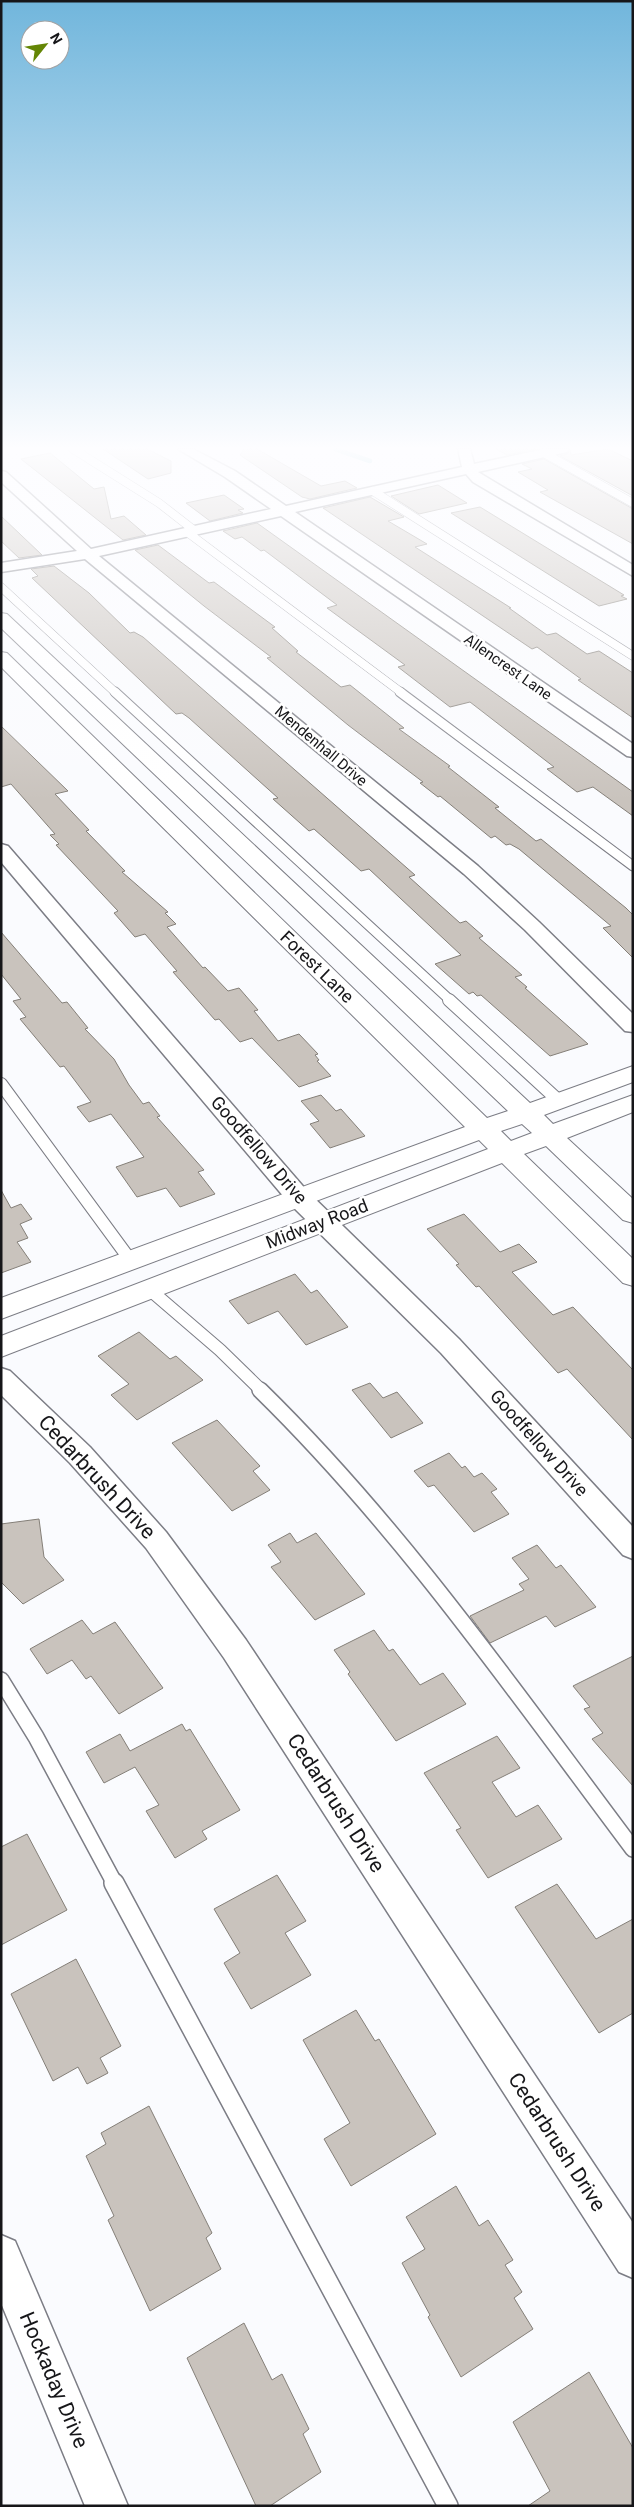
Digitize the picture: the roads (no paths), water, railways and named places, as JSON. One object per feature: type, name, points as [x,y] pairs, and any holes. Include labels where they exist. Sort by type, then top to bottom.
[{"type":"main road","name":"Forest Lane","points":[[1,618],[633,1214]]},
{"type":"main road","name":"Forest Lane","points":[[1,657],[633,1276]]},
{"type":"main road","name":"Midway Road","points":[[1,1310],[633,1073]]},
{"type":"main road","name":"Midway Road","points":[[1,1347],[633,1102]]},
{"type":"street","points":[[1,568],[13,566]]},
{"type":"street","name":"Mendenhall Drive","points":[[103,566],[471,870],[532,926],[633,1026]]},
{"type":"street","name":"Allencrest Lane","points":[[362,566],[633,752]]},
{"type":"street","name":"Goodfellow Drive","points":[[1,850],[299,1198],[450,1346],[633,1547]]},
{"type":"street","name":"Cedarbrush Drive","points":[[1,1378],[80,1455],[156,1540],[235,1649],[633,2258]]},
{"type":"street","name":"Hockaday Drive","points":[[1,2255],[107,2506]]},
{"type":"lane","points":[[237,566],[633,866]]},
{"type":"lane","points":[[491,566],[633,656]]},
{"type":"lane","points":[[1,587],[559,1101]]},
{"type":"lane","points":[[1,1084],[131,1261]]},
{"type":"lane","points":[[149,1289],[232,1360],[281,1407],[326,1456],[394,1535],[633,1849]]},
{"type":"lane","points":[[1,1680],[36,1737],[448,2506]]}]
